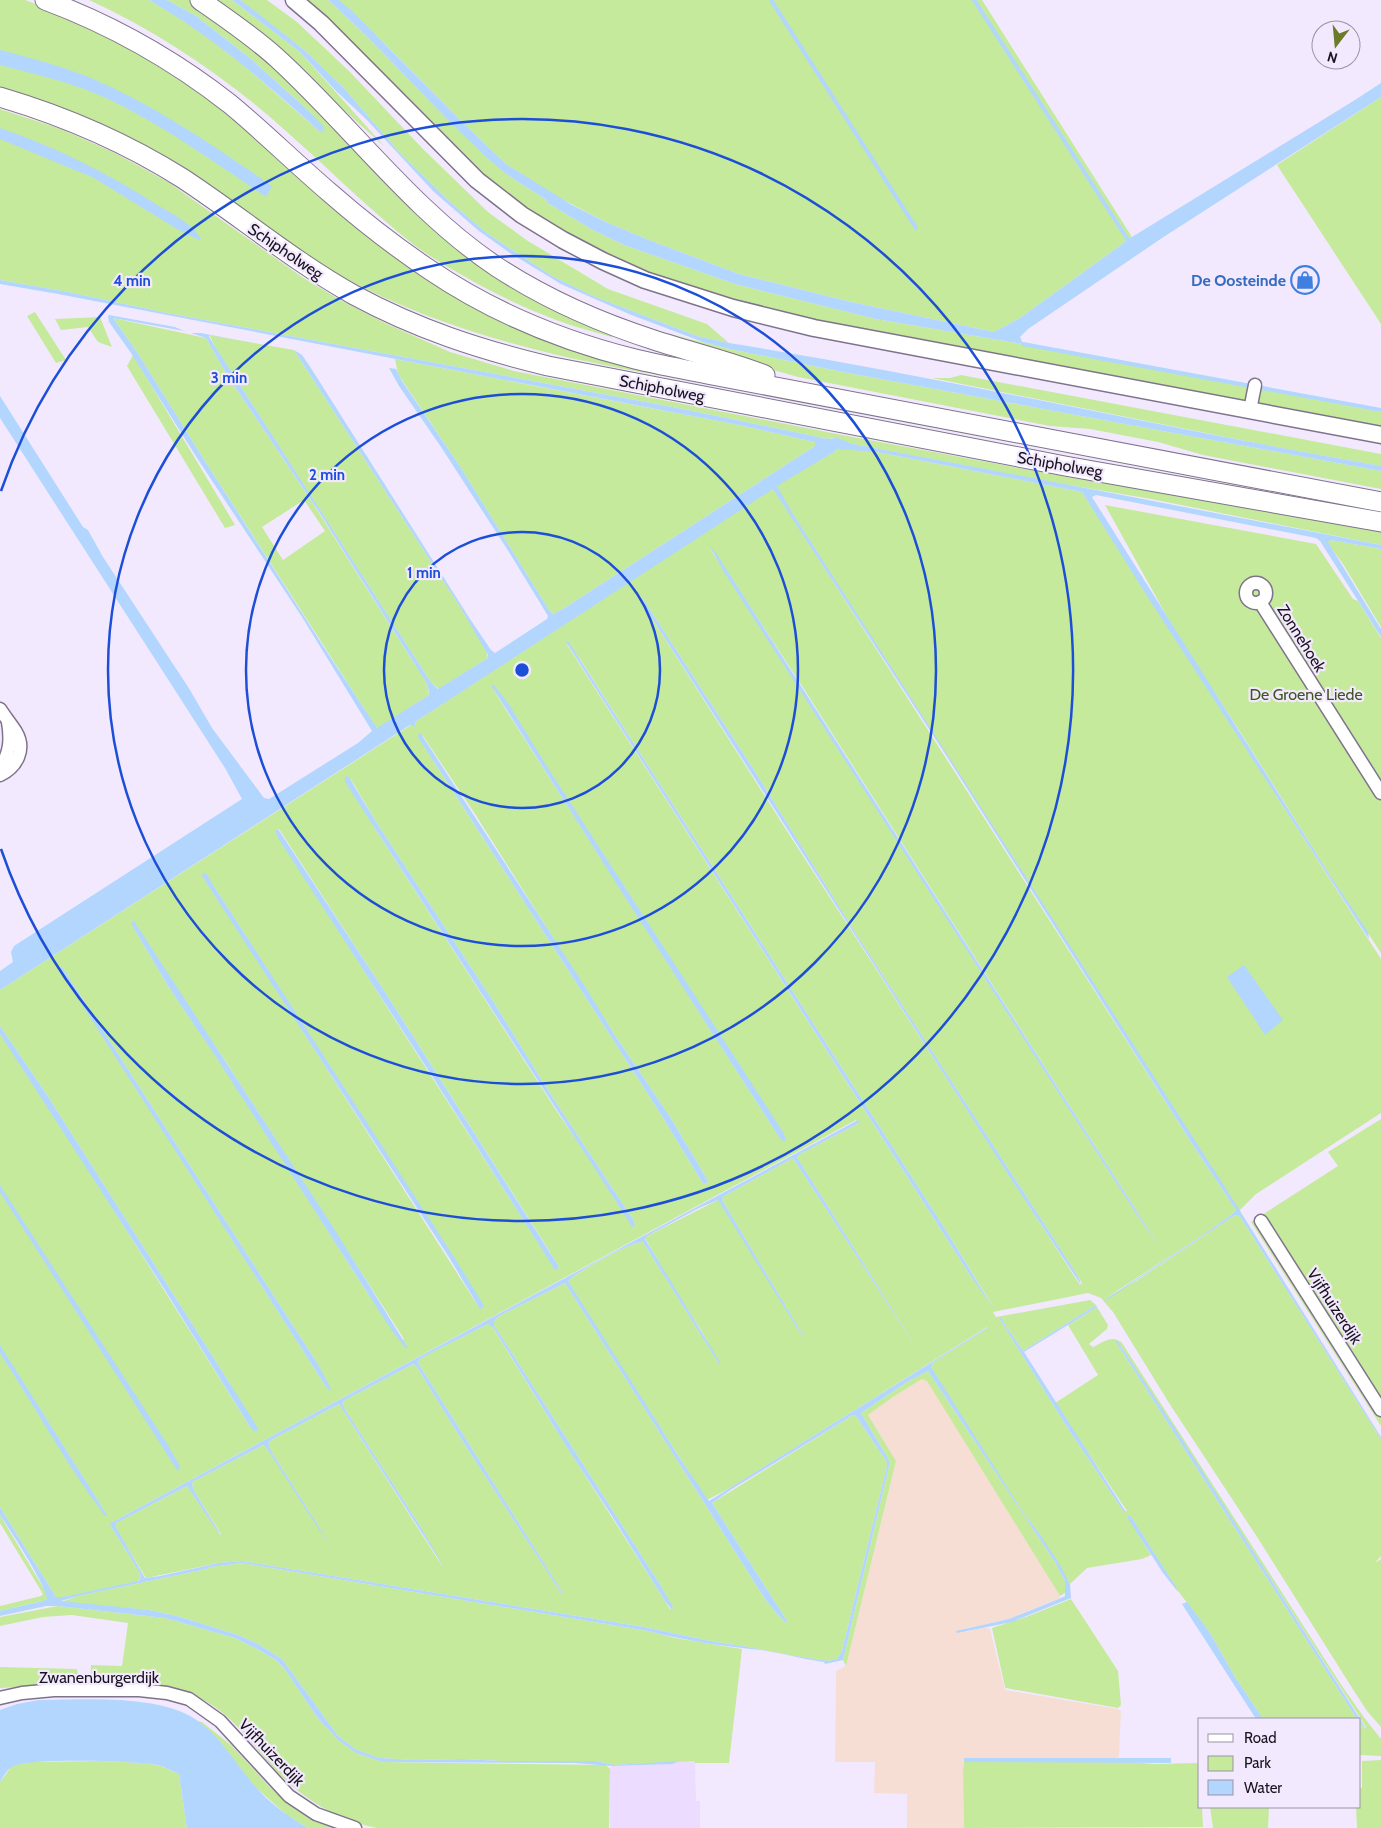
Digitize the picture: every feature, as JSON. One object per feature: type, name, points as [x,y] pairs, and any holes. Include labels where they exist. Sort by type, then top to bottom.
[{"type":"highway","name":"Schipholweg","points":[[45,0],[94,20],[139,43],[183,70],[264,133],[367,224],[443,279],[505,313],[559,336],[636,359],[814,395],[1381,502]]},
{"type":"highway","points":[[200,0],[277,58],[424,207],[459,238],[496,266],[543,294],[605,323],[653,340],[752,370],[814,395]]},
{"type":"highway","name":"Schipholweg","points":[[0,97],[50,113],[119,143],[182,179],[297,260],[353,294],[395,316],[473,346],[548,366],[1065,466],[1381,522]]},
{"type":"main road","points":[[294,0],[321,23],[477,180],[522,215],[563,240],[645,280],[733,308],[814,328],[1251,406],[1381,435]]},
{"type":"street","points":[[1251,406],[1255,385]]},
{"type":"street","name":"Zonnehoek","points":[[1260,602],[1381,793]]},
{"type":"street","points":[[0,709],[19,739],[20,752],[15,764],[0,774]]},
{"type":"street","points":[[0,768],[8,752],[10,735],[8,722]]},
{"type":"street","name":"Vijfhuizerdijk","points":[[1261,1221],[1381,1410]]},
{"type":"street","name":"Zwanenburgerdijk","points":[[0,1698],[22,1693],[54,1690],[139,1690],[167,1693],[189,1699],[220,1721]]},
{"type":"street","name":"Vijfhuizerdijk","points":[[220,1721],[289,1796],[316,1814],[355,1828]]},
{"type":"shaded area","points":[[922,1379],[927,1380],[1060,1596],[1060,1598],[1009,1619],[964,1629],[966,1632],[983,1627],[990,1629],[1005,1690],[1121,1711],[1119,1757],[1117,1758],[1024,1760],[964,1758],[964,1828],[907,1828],[907,1794],[874,1793],[875,1762],[835,1762],[836,1671],[846,1666],[896,1461],[868,1415]]},
{"type":"shaded area","points":[[679,1761],[695,1761],[696,1801],[700,1801],[700,1828],[610,1828],[610,1769],[612,1766],[673,1764]]},
{"type":"green space","points":[[0,0],[25,0],[78,20],[125,45],[199,92],[431,280],[682,379],[594,363],[508,342],[424,314],[383,297],[319,263],[207,183],[161,155],[102,127],[0,90]]},
{"type":"green space","points":[[89,0],[149,0],[181,18],[240,62],[319,131],[312,114],[251,59],[196,16],[167,0],[195,0],[217,15],[317,108],[398,193],[615,332],[612,337],[554,319],[517,304],[432,257],[397,231],[278,124],[234,88],[164,40],[115,12]]},
{"type":"green space","points":[[211,0],[232,0],[300,52],[385,147],[267,41]]},
{"type":"green space","points":[[240,0],[267,0],[297,22],[350,72],[422,148],[488,212],[528,241],[608,289],[707,324],[729,343],[697,336],[593,296],[552,276],[488,234],[450,202],[398,151],[343,87],[304,50]]},
{"type":"green space","points":[[303,0],[328,0],[505,173],[547,200],[546,202],[593,230],[624,245],[735,284],[876,319],[1023,344],[1381,412],[1381,429],[857,333],[680,288],[557,234],[495,188]]},
{"type":"green space","points":[[339,0],[982,0],[1132,237],[1020,318],[994,332],[851,302],[739,274],[608,223],[552,194],[506,164]]},
{"type":"green space","points":[[1381,97],[1381,324],[1277,165]]},
{"type":"green space","points":[[0,109],[61,129],[115,153],[168,182],[302,277],[340,300],[387,324],[450,352],[514,371],[837,434],[1078,479],[1381,529],[1381,545],[1151,499],[853,444],[832,438],[828,439],[678,408],[0,280]]},
{"type":"green space","points":[[35,312],[66,360],[56,363],[27,316]]},
{"type":"green space","points":[[100,317],[112,347],[98,342],[88,327],[61,330],[55,319]]},
{"type":"green space","points":[[113,318],[206,338],[227,375],[312,502],[420,672],[429,690],[429,695],[379,728],[376,727],[137,352]],"holes":[[[304,500],[325,531],[283,560],[262,527]]]},
{"type":"green space","points":[[650,329],[730,349],[848,373],[1381,471],[1381,489],[1203,455],[1158,442],[1090,429],[1050,426],[798,377],[714,353]]},
{"type":"green space","points":[[209,335],[294,350],[459,605],[485,647],[488,658],[439,689],[430,681]]},
{"type":"green space","points":[[133,355],[235,525],[225,528],[127,366]]},
{"type":"green space","points":[[395,359],[739,425],[815,442],[815,446],[553,614],[459,465],[398,374]]},
{"type":"green space","points":[[961,375],[1381,454],[1381,466],[1286,449],[932,378],[950,378]]},
{"type":"green space","points":[[844,448],[877,452],[1082,492],[1381,959],[1381,1113],[1256,1194],[1239,1211],[778,491],[778,484],[837,449]]},
{"type":"green space","points":[[771,489],[774,489],[1236,1210],[1200,1237],[1106,1298],[1136,1281],[1235,1215],[1239,1215],[1381,1439],[1381,1556],[1375,1563],[1381,1559],[1381,1727],[1367,1711],[1259,1540],[1169,1403],[1113,1312],[1101,1298],[1088,1293],[993,1312],[996,1317],[1090,1300],[1096,1305],[1023,1351],[1002,1318],[999,1318],[1067,1427],[1124,1512],[1127,1511],[1055,1403],[1098,1375],[1068,1325],[1097,1307],[1108,1325],[1107,1329],[1089,1344],[1093,1347],[1112,1339],[1119,1340],[1122,1343],[1342,1686],[1381,1739],[1381,1756],[1361,1755],[1361,1724],[1365,1729],[1366,1727],[1361,1718],[1121,1346],[1116,1342],[1356,1718],[1262,1718],[1235,1677],[1210,1633],[1178,1591],[1130,1515],[1128,1517],[1151,1555],[1142,1559],[1087,1568],[1070,1584],[1037,1530],[1026,1517],[932,1371],[931,1367],[934,1362],[987,1327],[732,1487],[707,1500],[578,1300],[568,1281],[582,1271],[628,1246],[643,1242],[719,1364],[701,1330],[674,1289],[645,1238],[720,1200],[806,1340],[722,1200],[724,1196],[793,1158],[919,1352],[797,1157],[859,1123],[856,1120],[111,1523],[110,1525],[140,1573],[141,1578],[136,1582],[60,1598],[56,1597],[0,1507],[0,1352],[54,1439],[107,1515],[0,1346],[0,1191],[144,1412],[0,1187],[0,1034],[22,1064],[252,1430],[256,1429],[227,1379],[47,1095],[0,1026],[0,990],[411,725],[416,726],[415,722]],"holes":[[[709,547],[725,568],[802,686],[1159,1246],[1135,1212]],[[636,593],[643,599],[752,767],[858,937],[1079,1278],[1082,1283],[1080,1285]],[[566,643],[580,659],[994,1308],[970,1275]],[[492,688],[640,911],[712,1025],[781,1140]],[[421,733],[475,814],[614,1034],[672,1120],[708,1181],[706,1184],[702,1182],[657,1108],[434,762]],[[349,776],[378,825],[634,1221],[635,1226],[556,1110],[374,827]],[[279,829],[385,992],[559,1267],[555,1269],[275,830]],[[206,874],[440,1238],[480,1309],[212,889]],[[132,925],[226,1062],[404,1339],[400,1340],[366,1291],[227,1072],[168,986]],[[59,967],[62,967],[319,1366],[328,1390]]]},
{"type":"green space","name":"De Groene Liede","points":[[1105,505],[1316,544],[1353,599],[1358,601],[1381,638],[1381,953],[1192,658]]},
{"type":"green space","points":[[1331,540],[1381,549],[1381,627],[1343,564],[1327,542]]},
{"type":"green space","points":[[1381,1119],[1381,1426],[1251,1222],[1338,1166],[1328,1152]]},
{"type":"green space","points":[[565,1283],[765,1599],[786,1623],[787,1621],[712,1503],[853,1415],[856,1416],[887,1462],[887,1466],[842,1651],[837,1659],[828,1661],[795,1656],[644,1627],[242,1561],[219,1563],[146,1578],[114,1526],[116,1523],[187,1486],[220,1535],[193,1489],[192,1482],[263,1445],[331,1546],[271,1451],[268,1443],[339,1404],[444,1569],[420,1526],[342,1403],[413,1364],[417,1367],[458,1434],[564,1595],[418,1363],[423,1357],[490,1324],[670,1609],[673,1608],[659,1583],[494,1325],[494,1321],[499,1316]]},
{"type":"green space","points":[[928,1371],[1055,1562],[1065,1581],[1066,1592],[1060,1596],[927,1381],[922,1379],[868,1415],[896,1461],[846,1666],[843,1660],[890,1462],[861,1413],[907,1382]]},
{"type":"green space","points":[[0,1515],[47,1594],[47,1599],[0,1611],[0,1606],[43,1594],[0,1523]]},
{"type":"green space","points":[[242,1563],[648,1631],[675,1638],[742,1649],[729,1763],[695,1763],[694,1761],[614,1765],[596,1761],[414,1760],[379,1758],[355,1749],[338,1736],[282,1659],[258,1644],[238,1635],[177,1616],[149,1610],[61,1602],[78,1596],[210,1567]]},
{"type":"green space","points":[[1071,1599],[1118,1671],[1121,1705],[1118,1708],[1005,1687],[992,1628]]},
{"type":"green space","points":[[58,1606],[165,1618],[235,1638],[276,1660],[284,1668],[317,1717],[338,1740],[356,1753],[383,1762],[606,1765],[610,1769],[609,1828],[377,1828],[332,1813],[293,1787],[238,1727],[220,1711],[199,1698],[187,1693],[159,1688],[90,1683],[91,1665],[122,1666],[128,1623],[72,1615],[43,1617],[0,1626],[0,1617]]},
{"type":"green space","points":[[0,1667],[77,1669],[79,1684],[0,1688]]},
{"type":"green space","points":[[197,1721],[202,1722],[232,1746],[269,1786],[287,1802],[305,1815],[332,1828],[308,1828],[287,1815],[254,1786],[221,1743]]},
{"type":"green space","points":[[1381,1760],[1381,1828],[1357,1828],[1356,1808],[1361,1808],[1362,1761]]},
{"type":"green space","points":[[101,1761],[145,1763],[161,1766],[179,1774],[187,1828],[0,1828],[0,1782],[12,1766],[26,1762]]},
{"type":"green space","points":[[964,1761],[1196,1763],[1198,1764],[1198,1808],[1202,1808],[1203,1827],[964,1828]]},
{"type":"green space","points":[[1210,1808],[1269,1808],[1268,1828],[1213,1828]]},
{"type":"water","points":[[149,0],[167,0],[196,16],[251,59],[312,114],[324,127],[323,132],[319,131],[259,78],[195,29]]},
{"type":"water","points":[[232,0],[240,0],[304,50],[343,87],[398,151],[450,202],[488,234],[552,276],[593,296],[697,336],[974,387],[1218,436],[1381,466],[1381,471],[848,373],[730,349],[703,342],[629,314],[561,284],[510,253],[479,231],[433,191],[300,52]]},
{"type":"water","points":[[328,0],[339,0],[352,11],[506,164],[572,205],[608,223],[739,274],[851,302],[994,332],[1020,318],[1132,237],[1381,83],[1381,97],[1162,238],[1028,329],[1020,337],[1023,344],[876,319],[735,284],[624,245],[593,230],[546,202],[547,200],[499,168],[455,127],[372,41]]},
{"type":"water","points":[[0,50],[35,59],[91,78],[139,101],[228,156],[272,186],[266,197],[168,132],[106,98],[67,83],[0,65]]},
{"type":"water","points":[[0,128],[21,135],[82,162],[121,183],[182,220],[193,228],[201,239],[199,240],[177,229],[94,178],[0,139]]},
{"type":"water","points":[[0,280],[678,408],[828,439],[837,438],[853,444],[1381,545],[1381,549],[1331,540],[1328,542],[1381,629],[1381,637],[1320,541],[1316,538],[1096,495],[1092,497],[1329,874],[1368,932],[1369,939],[1145,593],[1082,492],[877,452],[837,449],[777,486],[793,514],[1237,1206],[1381,1439],[1239,1215],[1235,1215],[1106,1299],[1200,1237],[1236,1210],[942,749],[773,489],[415,722],[416,727],[410,725],[0,990],[0,971],[13,962],[11,952],[14,946],[242,799],[225,768],[0,418],[0,396],[83,527],[88,530],[103,557],[190,690],[212,728],[264,798],[269,799],[358,743],[372,731],[302,617],[109,322],[109,315],[175,327],[184,331],[113,318],[137,352],[377,728],[429,695],[426,682],[319,512],[227,375],[206,338],[191,333],[201,333],[257,344],[209,335],[430,681],[438,689],[488,658],[488,655],[459,605],[294,350],[302,355],[309,365],[470,619],[495,653],[547,619],[548,616],[509,552],[389,368],[396,369],[553,614],[815,446],[815,442],[739,425],[0,284]]},
{"type":"water","points":[[709,545],[716,553],[1159,1246],[1135,1212],[724,572]]},
{"type":"water","points":[[636,593],[643,599],[752,767],[858,937],[1079,1278],[1081,1285],[1013,1182]]},
{"type":"water","points":[[568,641],[945,1229],[994,1309],[970,1275],[566,642]]},
{"type":"water","points":[[491,685],[494,685],[508,703],[783,1132],[785,1141],[781,1140]]},
{"type":"water","points":[[419,733],[421,733],[614,1034],[672,1120],[708,1181],[706,1184],[702,1182],[657,1108],[418,737]]},
{"type":"water","points":[[348,776],[491,998],[549,1092],[634,1221],[635,1226],[632,1227],[345,782],[345,777]]},
{"type":"water","points":[[278,829],[385,992],[559,1267],[555,1270],[278,838],[275,830]]},
{"type":"water","points":[[203,873],[206,873],[456,1260],[484,1307],[480,1309],[450,1259],[202,876]]},
{"type":"water","points":[[134,921],[333,1227],[408,1348],[405,1348],[388,1325],[218,1060],[168,986],[132,925],[131,922]]},
{"type":"water","points":[[1244,965],[1283,1020],[1265,1035],[1227,977]]},
{"type":"water","points":[[58,967],[62,967],[319,1366],[331,1389],[328,1390]]},
{"type":"water","points":[[0,1026],[47,1095],[253,1420],[258,1429],[257,1431],[252,1430],[163,1287],[0,1034]]},
{"type":"water","points":[[858,1120],[859,1123],[797,1157],[919,1352],[793,1158],[724,1196],[722,1200],[806,1340],[718,1200],[699,1208],[647,1236],[645,1239],[721,1364],[719,1364],[643,1242],[628,1246],[604,1258],[568,1281],[679,1457],[709,1501],[988,1327],[934,1362],[931,1367],[1026,1517],[1060,1565],[1070,1584],[1071,1598],[1012,1622],[957,1633],[956,1631],[1009,1619],[1061,1598],[1065,1596],[1065,1581],[1055,1562],[928,1371],[907,1382],[861,1413],[890,1462],[843,1660],[825,1664],[824,1662],[770,1651],[828,1661],[837,1659],[842,1651],[887,1462],[856,1416],[853,1415],[712,1503],[787,1621],[786,1623],[765,1599],[565,1283],[499,1316],[494,1321],[494,1325],[659,1583],[673,1607],[672,1610],[568,1449],[493,1327],[488,1324],[423,1357],[418,1363],[564,1595],[458,1434],[417,1367],[413,1364],[342,1403],[445,1569],[339,1404],[268,1443],[271,1451],[331,1546],[263,1445],[192,1482],[193,1489],[221,1535],[187,1486],[116,1523],[115,1526],[145,1578],[219,1563],[242,1561],[644,1627],[769,1651],[699,1642],[648,1631],[242,1563],[210,1567],[61,1601],[149,1610],[177,1616],[238,1635],[258,1644],[282,1659],[338,1736],[355,1749],[379,1758],[414,1760],[596,1761],[614,1765],[679,1761],[673,1764],[612,1766],[574,1763],[383,1762],[356,1753],[338,1740],[317,1717],[284,1668],[276,1660],[235,1638],[165,1618],[58,1606],[46,1606],[0,1616],[0,1611],[47,1599],[35,1571],[0,1515],[0,1507],[56,1597],[138,1581],[141,1578],[140,1573],[110,1525],[111,1523]]},
{"type":"water","points":[[0,1185],[171,1450],[180,1467],[179,1470],[177,1470],[0,1192]]},
{"type":"water","points":[[1096,1305],[1097,1307],[1024,1352],[1126,1512],[1124,1512],[1067,1427],[999,1318],[1002,1318],[1023,1351]]},
{"type":"water","points":[[1117,1340],[1176,1430],[1359,1718],[1356,1718],[1116,1342]]},
{"type":"water","points":[[0,1345],[107,1515],[105,1516],[64,1456],[0,1353]]},
{"type":"water","points":[[1130,1515],[1178,1592],[1163,1573],[1127,1517]]},
{"type":"water","points":[[1187,1602],[1210,1633],[1235,1677],[1262,1718],[1255,1718],[1182,1604]]},
{"type":"water","points":[[39,1700],[124,1700],[167,1707],[186,1714],[202,1724],[217,1738],[266,1798],[308,1828],[187,1828],[179,1774],[158,1765],[106,1761],[37,1762],[12,1767],[0,1782],[0,1710],[17,1704]]},
{"type":"water","points":[[964,1758],[1171,1758],[1171,1763],[964,1762]]},
{"type":"waterway","points":[[771,0],[916,228]]},
{"type":"waterway","points":[[974,0],[1128,240]]},
{"type":"waterway","points":[[1023,344],[1381,410]]},
{"type":"place","name":"De Oosteinde","points":[[1305,280]]}]
